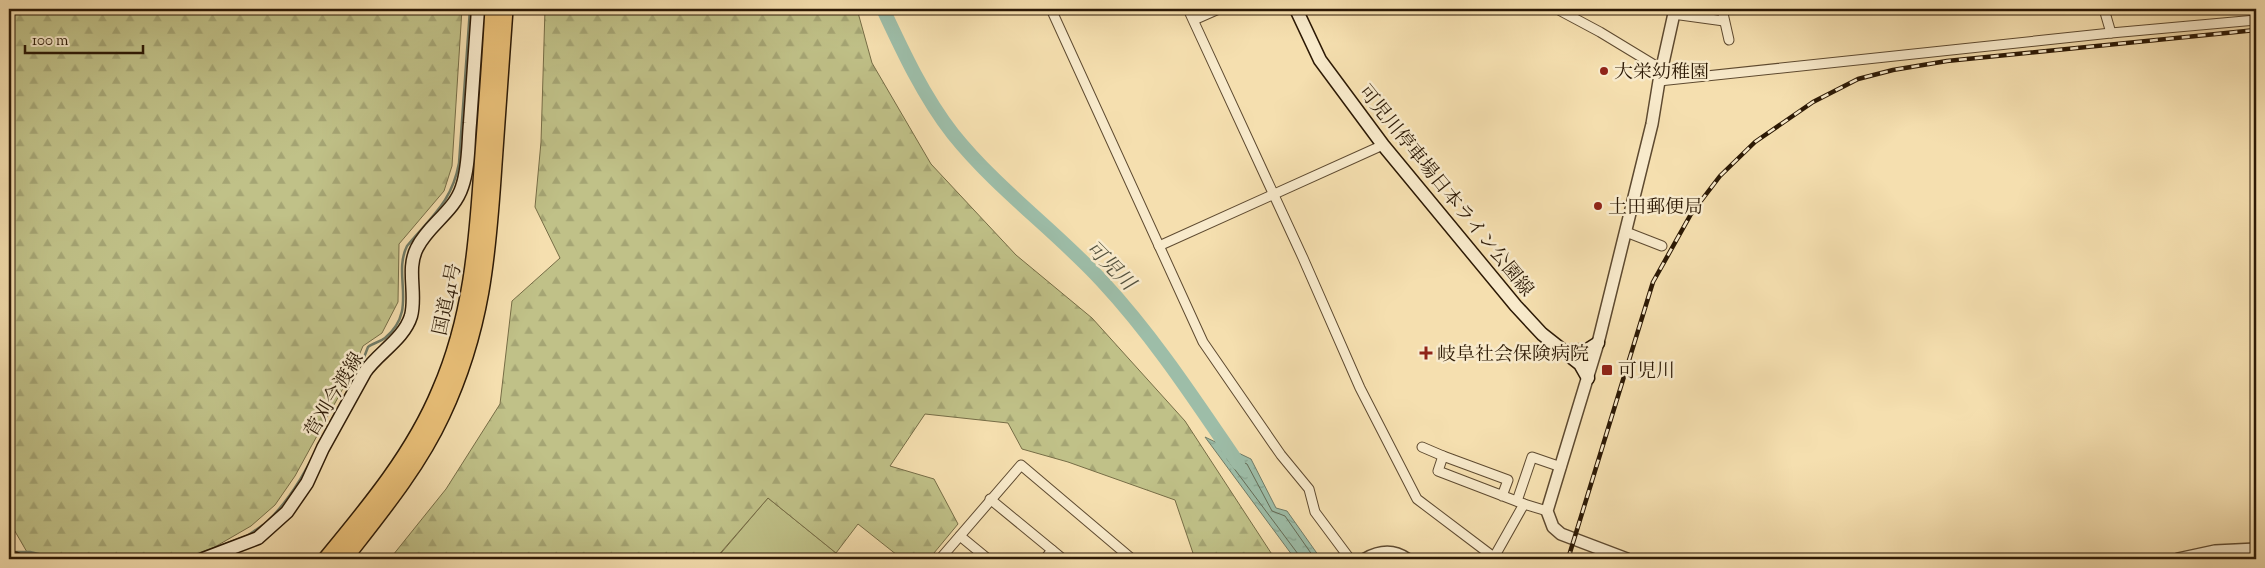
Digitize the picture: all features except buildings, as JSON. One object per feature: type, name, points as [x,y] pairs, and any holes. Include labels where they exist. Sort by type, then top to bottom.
[{"type":"highway","name":"国道41号","points":[[328,559],[381,490],[425,422],[440,390],[464,323],[476,251],[493,9]]},
{"type":"highway","name":"国道41号","points":[[344,559],[424,448],[442,417],[469,346],[482,295],[488,249],[505,9]]},
{"type":"main road","name":"菅刈今渡線","points":[[204,559],[258,538],[288,512],[306,483],[323,448],[368,367],[395,340],[411,316],[412,262],[416,248],[434,224],[457,199],[462,188],[468,153],[478,9]]},
{"type":"main road","name":"可児川停車場日本ライン公園線","points":[[1296,9],[1320,60],[1383,145],[1516,306],[1542,334],[1566,351],[1580,364],[1588,378]]},
{"type":"main road","points":[[1566,351],[1587,350],[1598,343]]},
{"type":"main road","points":[[9,558],[16,559]]},
{"type":"street","points":[[1051,9],[1203,342],[1280,455],[1309,489],[1315,512],[1350,559]]},
{"type":"street","points":[[1188,9],[1274,193],[1366,402],[1417,499],[1494,558],[1520,502],[1532,458],[1561,467]]},
{"type":"street","points":[[1194,20],[1219,9]]},
{"type":"street","points":[[1557,9],[1600,32],[1661,69]]},
{"type":"street","points":[[1722,9],[1729,40]]},
{"type":"street","points":[[2104,9],[2111,33]]},
{"type":"street","points":[[1627,559],[1561,534],[1552,527],[1547,511],[1598,343],[1652,124],[1661,69],[1674,12],[1724,21]]},
{"type":"street","points":[[1659,81],[2111,33],[2256,20]]},
{"type":"street","points":[[1159,246],[1383,145]]},
{"type":"street","points":[[1626,232],[1662,246]]},
{"type":"street","points":[[1422,447],[1508,480],[1502,496]]},
{"type":"street","points":[[1443,456],[1438,471],[1547,511]]},
{"type":"street","points":[[940,559],[1021,465],[1132,559]]},
{"type":"street","points":[[990,499],[1063,559]]},
{"type":"street","points":[[960,536],[988,559]]},
{"type":"street","points":[[2178,559],[2215,551],[2256,549]]},
{"type":"street","points":[[1045,559],[1052,550]]},
{"type":"street","points":[[1365,559],[1374,554],[1387,551],[1408,559]]},
{"type":"green space","points":[[9,9],[462,9],[452,166],[444,191],[399,244],[398,302],[382,333],[363,346],[352,372],[295,476],[275,505],[251,526],[194,559],[31,559],[9,521]]},
{"type":"green space","points":[[545,9],[857,9],[872,63],[931,164],[1016,255],[1092,318],[1185,421],[1275,559],[1195,559],[1175,500],[1068,462],[1022,449],[1008,423],[925,414],[890,466],[934,479],[958,524],[929,559],[902,559],[858,524],[836,553],[768,498],[716,558],[712,559],[396,559],[393,555],[446,489],[500,404],[512,301],[560,258],[535,207],[541,142]]},
{"type":"green space","points":[[768,498],[836,553],[831,559],[716,559]]},
{"type":"water","points":[[1205,437],[1251,459],[1276,508],[1287,511],[1321,559],[1295,559]]},
{"type":"waterway","points":[[358,373],[368,347],[385,338],[395,327],[401,316],[403,304],[403,257],[407,246],[446,199],[456,177],[459,163],[470,9]]},
{"type":"waterway","name":"可児川","points":[[883,9],[923,90],[942,120],[988,173],[1084,262],[1121,302],[1173,369],[1238,463]]},
{"type":"waterway","points":[[269,520],[282,506],[303,475],[348,391]]},
{"type":"waterway","points":[[185,559],[247,536],[263,525]]},
{"type":"waterway","points":[[9,552],[30,552],[60,559]]},
{"type":"railway","points":[[1568,559],[1653,282],[1691,214],[1720,176],[1755,142],[1813,102],[1858,79],[1893,70],[1947,61],[2256,30]]},
{"type":"place","name":"大栄幼稚園","points":[[1604,71]]},
{"type":"place","name":"土田郵便局","points":[[1598,206]]},
{"type":"place","name":"岐阜社会保険病院","points":[[1426,353]]},
{"type":"place","name":"可児川","points":[[1607,370]]}]
